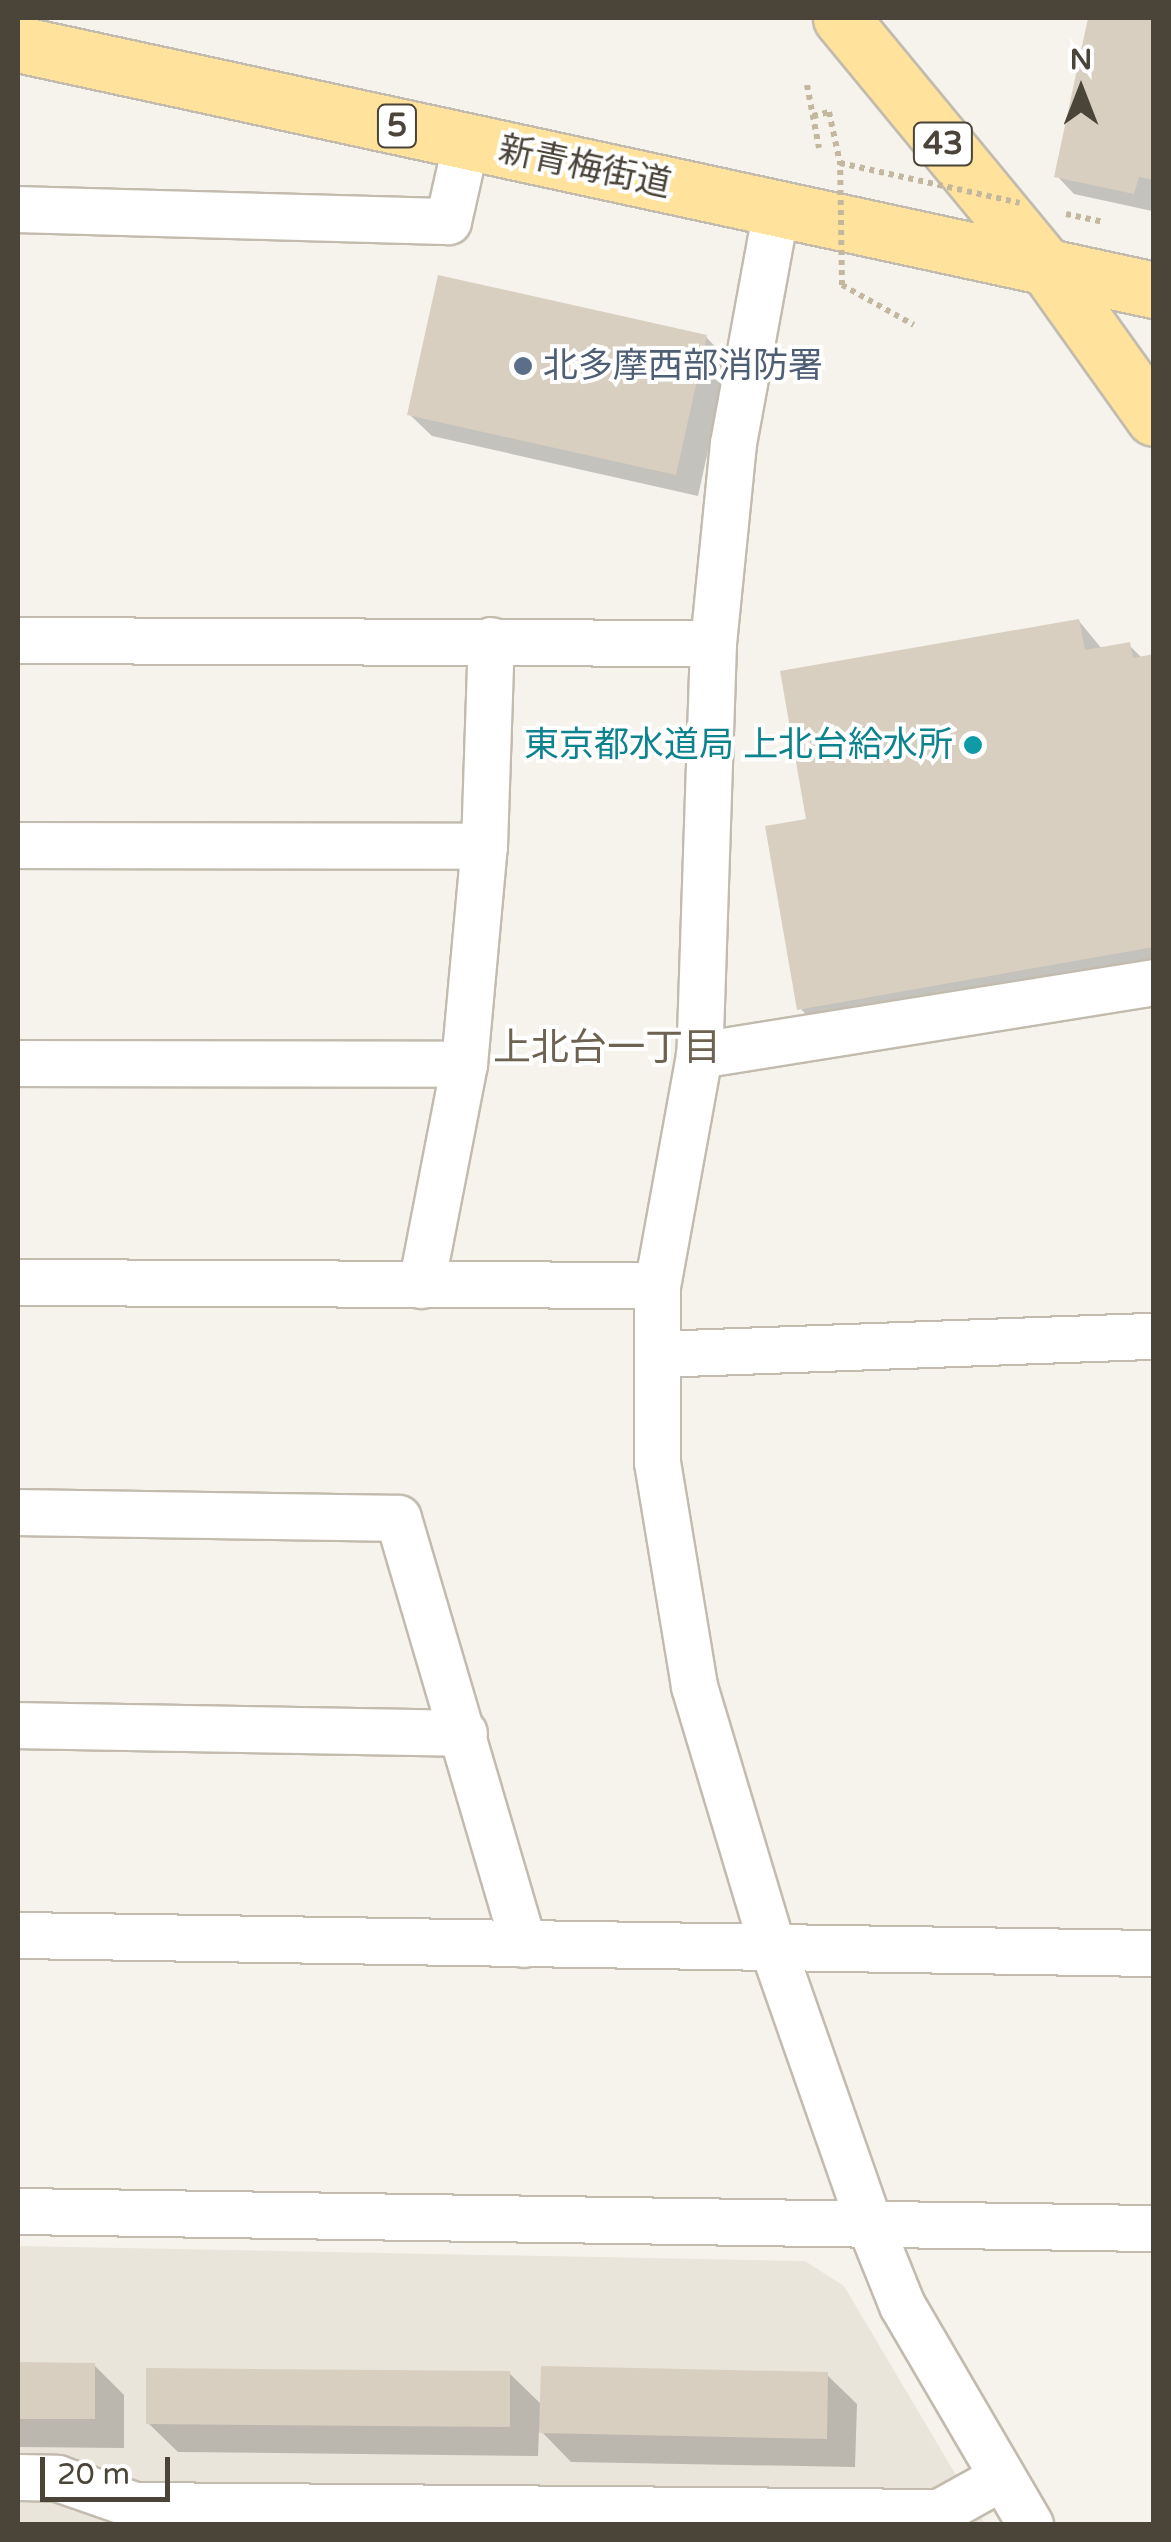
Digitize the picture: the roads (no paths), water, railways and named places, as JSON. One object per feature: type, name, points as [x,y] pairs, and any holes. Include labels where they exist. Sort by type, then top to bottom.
[{"type":"main road","name":"43","points":[[842,18],[1048,268],[1153,415]]},
{"type":"main road","name":"新青梅街道","points":[[18,44],[1154,290]]},
{"type":"street","points":[[18,209],[448,221],[466,142]]},
{"type":"street","points":[[776,209],[733,443],[713,643],[699,1055],[656,1285],[656,1462],[694,1686],[772,1949],[868,2223],[902,2305],[1030,2524]]},
{"type":"street","points":[[18,640],[713,643]]},
{"type":"street","points":[[421,1285],[464,1064],[484,846],[491,640]]},
{"type":"street","points":[[18,846],[484,846]]},
{"type":"street","points":[[699,1055],[1154,982]]},
{"type":"street","points":[[18,1063],[464,1064]]},
{"type":"street","points":[[18,1282],[656,1285]]},
{"type":"street","points":[[656,1354],[1154,1336]]},
{"type":"street","points":[[18,1512],[398,1518],[523,1944]]},
{"type":"street","points":[[18,1724],[464,1733]]},
{"type":"street","points":[[18,1935],[1154,1953]]},
{"type":"street","points":[[18,2210],[1154,2228]]},
{"type":"street","points":[[18,2477],[57,2478],[135,2515],[939,2512],[1002,2477]]},
{"type":"place","name":"北多摩西部消防署","points":[[523,366]]},
{"type":"place","name":"東京都水道局 上北台給水所","points":[[973,745]]},
{"type":"district","name":"上北台一丁目","points":[[607,1049]]}]
